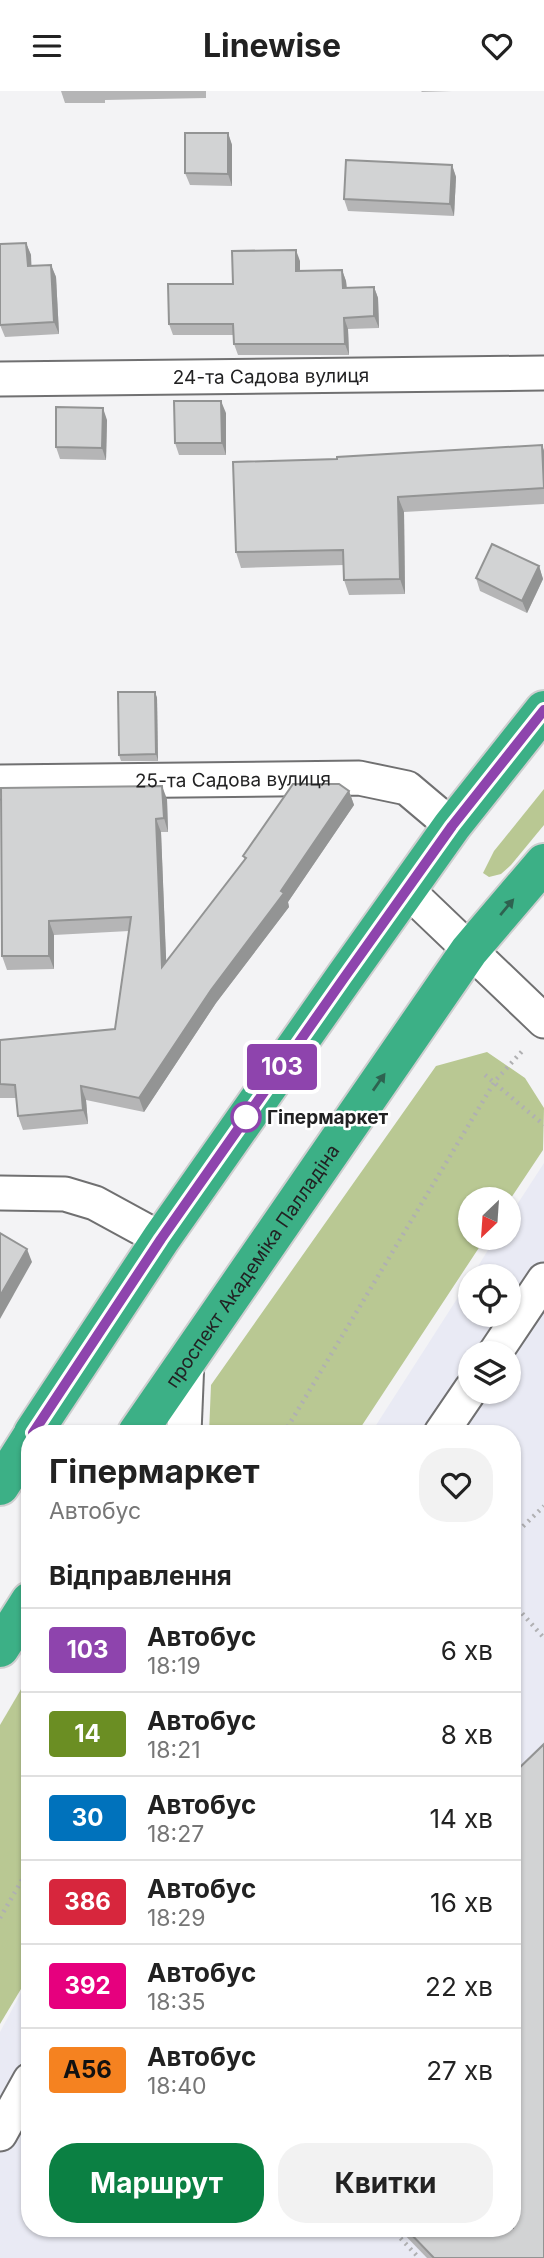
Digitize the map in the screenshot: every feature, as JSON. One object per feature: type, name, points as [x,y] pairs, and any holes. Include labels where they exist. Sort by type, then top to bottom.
[{"type":"highway","points":[[38,1425],[161,1239],[452,826],[544,710]]},
{"type":"highway","name":"проспект Академіка Палладіна","points":[[142,1425],[470,951],[544,863]]},
{"type":"highway","points":[[0,1486],[21,1453]]},
{"type":"highway","points":[[0,1648],[21,1615]]},
{"type":"street","name":"24-та Садова вулиця","points":[[0,379],[544,373]]},
{"type":"street","name":"25-та Садова вулиця","points":[[0,782],[359,778],[407,788],[452,826]]},
{"type":"street","points":[[407,890],[470,951],[535,1034]]},
{"type":"street","points":[[0,1193],[65,1194],[95,1203],[161,1239]]},
{"type":"street","points":[[503,1341],[544,1280]]},
{"type":"street","points":[[184,1425],[187,1360]]},
{"type":"street","points":[[446,1425],[461,1404]]},
{"type":"street","points":[[0,2134],[21,2096]]},
{"type":"path","points":[[289,1425],[495,1081],[535,1034]]},
{"type":"path","points":[[485,1075],[544,1125]]},
{"type":"path","points":[[521,1528],[544,1506]]},
{"type":"path","points":[[521,1612],[544,1638]]},
{"type":"path","points":[[0,1919],[21,1882]]},
{"type":"path","points":[[399,2237],[419,2258]]},
{"type":"shaded area","points":[[544,1163],[544,2258],[0,2258],[0,2032],[21,1993],[21,2237],[521,2237],[521,1425],[376,1425],[458,1297],[458,1327],[521,1327],[521,1264],[479,1264],[488,1250],[522,1249],[522,1197]]},
{"type":"green space","points":[[544,789],[544,825],[501,874],[489,877],[483,873],[494,851]]},
{"type":"green space","points":[[487,1052],[525,1078],[544,1108],[543,1150],[518,1187],[458,1187],[458,1250],[477,1250],[468,1264],[458,1264],[458,1280],[362,1425],[209,1425],[211,1385],[436,1066]]},
{"type":"green space","points":[[21,1689],[21,1989],[0,2024],[0,1725]]},
{"type":"building","points":[[185,133],[228,133],[228,174],[185,173]]},
{"type":"building","points":[[346,160],[452,165],[450,204],[344,199]]},
{"type":"building","points":[[26,243],[28,266],[51,265],[54,322],[0,325],[0,244]]},
{"type":"building","points":[[296,250],[296,271],[342,270],[343,288],[374,287],[374,316],[344,318],[345,344],[234,344],[233,324],[169,324],[168,284],[233,284],[232,251]]},
{"type":"building","points":[[174,401],[221,401],[222,443],[175,443]]},
{"type":"building","points":[[56,407],[103,408],[102,448],[56,447]]},
{"type":"building","points":[[542,445],[544,488],[398,497],[400,579],[344,580],[343,550],[236,552],[233,462],[337,459]]},
{"type":"building","points":[[492,544],[539,566],[522,601],[476,578]]},
{"type":"building","points":[[118,692],[155,692],[156,754],[119,755]]},
{"type":"building","points":[[293,784],[339,784],[349,791],[281,891],[284,893],[211,990],[139,1098],[81,1086],[83,1110],[18,1116],[15,1085],[0,1084],[0,1040],[115,1029],[131,917],[49,921],[49,956],[2,956],[1,788],[162,786],[164,818],[156,819],[162,967],[246,858],[243,856]]},
{"type":"building","points":[[0,1233],[27,1249],[0,1296]]},
{"type":"building","points":[[544,1744],[544,2258],[434,2258],[414,2237],[521,2237],[521,1766]]},
{"type":"bus line","name":"103","points":[[38,1425],[161,1239],[344,978],[452,826],[544,710]]},
{"type":"place","name":"Гіпермаркет","points":[[246,1117]]}]
